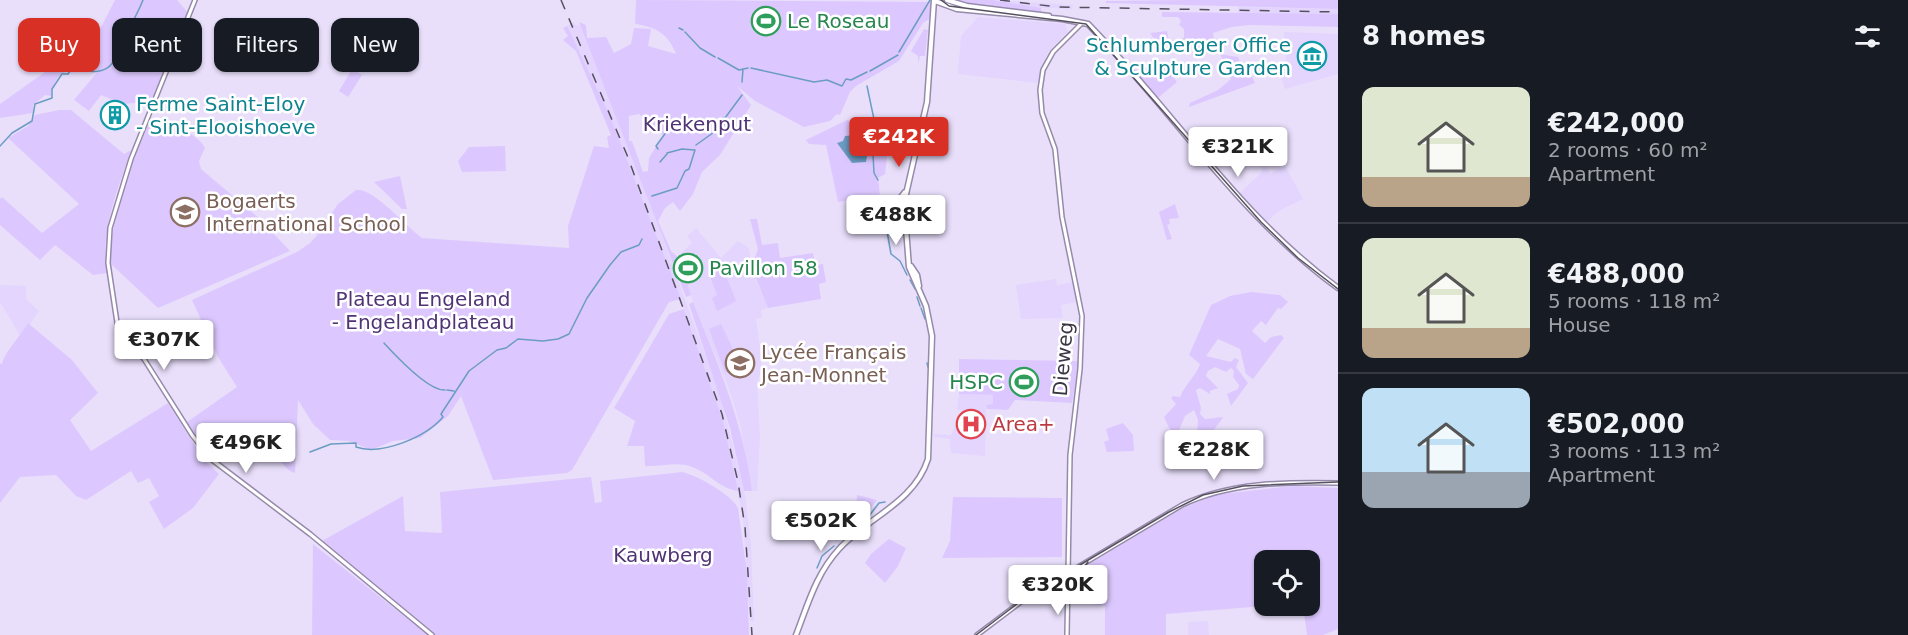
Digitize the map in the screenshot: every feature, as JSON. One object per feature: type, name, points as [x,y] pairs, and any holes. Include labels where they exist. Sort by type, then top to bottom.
[{"type":"main road","points":[[936,3],[946,0],[967,6],[1083,22],[1261,221],[1302,261],[1338,288]]},
{"type":"main road","points":[[936,3],[957,9],[1068,20]]},
{"type":"main road","points":[[796,635],[814,586],[830,559],[846,541],[909,492],[925,468],[929,436],[932,340],[929,316],[919,290],[917,275],[909,263],[903,201],[927,102],[931,25],[936,3]]},
{"type":"street","points":[[195,0],[131,159],[110,228],[108,263],[118,329],[144,359],[192,435],[210,459],[310,534],[432,635]]},
{"type":"street","points":[[1068,20],[1075,30]]},
{"type":"street","name":"Dieweg","points":[[1067,635],[1070,454],[1082,349],[1082,316],[1062,217],[1055,149],[1039,99],[1040,81],[1048,60],[1058,45],[1083,22]]},
{"type":"street","points":[[977,635],[1014,606],[1069,572],[1182,505],[1211,492],[1271,484],[1338,483]]},
{"type":"shaded area","points":[[993,0],[1073,5],[1072,9],[1041,8]]},
{"type":"shaded area","points":[[1238,7],[1338,9],[1338,14],[1238,14]]},
{"type":"shaded area","points":[[978,17],[1065,24],[1068,32],[1048,52],[1037,83],[958,74],[961,36]]},
{"type":"shaded area","points":[[574,22],[576,26],[580,25],[639,173],[721,398],[745,495],[751,544],[754,621],[750,621],[743,518],[723,421],[681,299],[610,116],[566,26]]},
{"type":"shaded area","name":"Schlumberger Office & Sculpture Garden","points":[[1284,32],[1338,34],[1338,74],[1285,89],[1280,75],[1281,64],[1287,62]]},
{"type":"shaded area","points":[[1257,149],[1261,149],[1270,174],[1285,166],[1303,199],[1279,211],[1267,222],[1240,193],[1262,172]]},
{"type":"shaded area","name":"Lycée Français Jean-Monnet","points":[[696,228],[721,258],[738,241],[749,248],[752,271],[768,308],[761,310],[762,318],[756,319],[761,355],[761,371],[757,382],[760,437],[757,491],[752,491],[740,424],[729,389],[693,302],[681,267],[683,262],[678,256],[692,243],[687,236]]},
{"type":"shaded area","points":[[1056,279],[1057,285],[1073,282],[1077,302],[1061,305],[1063,318],[1021,319],[1016,285]]},
{"type":"shaded area","points":[[0,285],[26,286],[26,299],[39,311],[21,337],[0,302]]},
{"type":"shaded area","name":"Area+","points":[[959,394],[993,395],[993,404],[986,407],[985,456],[951,453],[950,439],[934,437],[934,434],[951,435],[962,410],[957,410]]},
{"type":"shaded area","points":[[1208,621],[1209,635],[1188,635],[1188,622]]},
{"type":"green space","points":[[115,0],[177,0],[190,15],[189,18],[112,18],[112,72],[165,72],[153,101],[123,104],[101,95],[89,111],[74,100],[97,72],[100,72],[100,29]]},
{"type":"green space","name":"Kriekenput","points":[[636,0],[932,2],[929,19],[923,23],[899,61],[856,86],[850,92],[840,115],[837,114],[830,121],[804,127],[755,101],[737,86],[751,105],[720,155],[702,172],[693,194],[680,211],[673,202],[665,208],[658,221],[671,251],[683,262],[681,267],[691,295],[686,297],[579,22],[586,25],[587,38],[606,37],[614,53],[631,44],[634,28],[651,29],[648,46],[676,54],[669,41],[661,33],[650,27],[635,24]],"holes":[[[639,114],[663,135],[649,158],[648,171],[643,172],[632,141],[629,141],[629,116]]]},
{"type":"green space","points":[[959,0],[993,0],[1041,8],[1041,13],[958,3]]},
{"type":"green space","points":[[1338,0],[1338,9],[1106,3],[1106,1]]},
{"type":"green space","points":[[1162,12],[1338,14],[1338,27],[1250,25],[1232,27],[1213,33],[1215,45],[1193,52],[1190,44],[1175,47],[1165,43],[1163,38],[1155,40],[1150,33],[1167,31],[1169,41],[1184,38],[1184,29],[1179,25],[1181,21],[1178,17],[1162,17]]},
{"type":"green space","name":"Plateau Engeland - Engelandplateau","points":[[567,26],[610,116],[681,299],[669,302],[572,470],[567,473],[493,480],[461,396],[448,416],[420,438],[393,441],[371,450],[349,441],[330,440],[313,424],[298,400],[295,473],[284,465],[264,442],[258,440],[247,443],[218,462],[213,458],[187,422],[237,387],[218,357],[192,300],[297,252],[310,243],[331,220],[329,217],[338,204],[356,190],[363,191],[380,201],[422,238],[569,248],[568,226],[594,146],[609,148],[607,137],[611,135],[576,51],[563,40],[568,36],[563,28]]},
{"type":"green space","points":[[924,29],[928,30],[925,56],[920,56],[918,63],[918,56],[911,51]]},
{"type":"green space","points":[[1220,54],[1238,57],[1247,77],[1252,76],[1255,83],[1189,107],[1190,103],[1218,90],[1231,79]]},
{"type":"green space","points":[[1165,61],[1166,69],[1177,82],[1158,98],[1134,71]]},
{"type":"green space","points":[[45,72],[66,72],[57,80],[51,96],[45,95],[33,105],[33,113],[0,118],[0,104]]},
{"type":"green space","points":[[350,72],[362,75],[348,97],[339,91]]},
{"type":"green space","points":[[71,110],[124,154],[131,150],[108,226],[105,257],[107,273],[93,275],[55,245],[40,260],[0,225],[0,199],[2,197],[42,233],[79,204],[8,138],[28,126],[35,115]]},
{"type":"green space","name":"Bogaerts International School","points":[[151,118],[169,133],[178,123],[201,142],[205,148],[199,161],[201,169],[260,219],[290,251],[158,308],[111,264],[111,245],[118,208],[129,171]]},
{"type":"green space","points":[[847,120],[890,131],[885,174],[878,178],[880,196],[838,202],[826,145],[809,144],[806,140]],"holes":[[[860,134],[868,151],[866,162],[853,163],[842,148],[845,136]]]},
{"type":"green space","points":[[505,146],[506,171],[462,172],[458,161],[469,147]]},
{"type":"green space","points":[[400,176],[407,209],[402,209],[374,182]]},
{"type":"green space","points":[[1175,204],[1179,218],[1169,219],[1170,224],[1167,225],[1172,239],[1167,240],[1159,212]]},
{"type":"green space","points":[[750,219],[757,219],[762,245],[778,243],[780,258],[813,253],[815,265],[823,264],[826,282],[819,284],[821,299],[768,308],[753,271],[751,257],[755,257],[758,249]]},
{"type":"green space","points":[[721,263],[736,301],[717,311],[712,298],[717,295],[710,276]]},
{"type":"green space","points":[[1251,292],[1280,295],[1288,302],[1281,309],[1278,308],[1266,325],[1261,321],[1252,331],[1265,343],[1271,337],[1281,335],[1284,338],[1253,379],[1246,374],[1240,349],[1218,339],[1206,356],[1231,362],[1235,358],[1239,360],[1236,367],[1248,383],[1231,406],[1227,394],[1238,389],[1239,385],[1233,377],[1234,371],[1231,368],[1226,372],[1215,367],[1208,371],[1206,376],[1218,388],[1210,391],[1210,394],[1200,388],[1196,390],[1201,408],[1200,414],[1205,419],[1223,417],[1206,440],[1197,435],[1198,420],[1194,410],[1185,416],[1175,440],[1164,417],[1176,404],[1171,398],[1180,397],[1200,364],[1189,355],[1211,305],[1230,296]]},
{"type":"green space","points":[[693,302],[721,372],[736,418],[752,491],[744,491],[730,428],[689,304]]},
{"type":"green space","points":[[684,309],[723,421],[738,491],[725,487],[687,465],[645,466],[644,446],[627,446],[635,421],[614,408],[669,314]]},
{"type":"green space","points":[[28,323],[72,360],[98,393],[70,420],[91,451],[168,403],[204,460],[219,474],[193,508],[164,529],[149,502],[159,496],[149,478],[138,483],[131,471],[86,500],[76,496],[56,475],[20,477],[0,503],[0,363],[2,364],[6,354]]},
{"type":"green space","points":[[721,324],[741,366],[725,373],[709,329]]},
{"type":"green space","points":[[959,359],[1079,361],[1072,403],[1015,400],[1008,410],[987,409],[986,405],[993,404],[993,395],[959,394]]},
{"type":"green space","points":[[1123,423],[1133,435],[1134,451],[1107,452],[1104,442],[1109,440],[1106,429]]},
{"type":"green space","name":"Kauwberg","points":[[682,472],[713,486],[729,497],[738,508],[747,573],[749,635],[434,635],[320,542],[403,496],[405,531],[442,533],[440,492],[591,477],[595,503],[602,502],[600,481]]},
{"type":"green space","points":[[1293,486],[1338,488],[1338,629],[1323,635],[1307,635],[1304,616],[1320,616],[1320,550],[1254,550],[1254,607],[1166,614],[1166,635],[1105,635],[1105,606],[1083,603],[1082,574],[1086,566],[1181,509],[1213,495]]},
{"type":"green space","points":[[857,495],[877,500],[868,511],[856,511]]},
{"type":"green space","points":[[953,497],[1062,498],[1062,557],[942,558],[950,541]]},
{"type":"green space","points":[[889,539],[906,548],[898,566],[885,583],[865,563],[871,554]]},
{"type":"green space","points":[[313,544],[428,635],[312,635]]},
{"type":"water","points":[[863,134],[868,151],[866,162],[852,163],[837,143],[843,141],[845,136]]},
{"type":"waterway","points":[[0,146],[12,133],[32,121],[35,104],[52,98],[52,89],[62,74],[68,74],[72,68],[84,71],[102,71],[108,68],[116,57],[143,0]]},
{"type":"waterway","points":[[899,52],[930,0]]},
{"type":"waterway","points":[[679,28],[683,30]]},
{"type":"waterway","points":[[685,32],[700,48],[715,57]]},
{"type":"waterway","points":[[870,71],[898,55]]},
{"type":"waterway","points":[[718,58],[739,70],[748,68]]},
{"type":"waterway","points":[[751,68],[814,82],[827,80],[842,86],[846,79],[851,80],[867,72]]},
{"type":"waterway","points":[[742,82],[743,69]]},
{"type":"waterway","points":[[867,86],[875,124],[872,136],[874,173],[878,180]]},
{"type":"waterway","points":[[696,145],[724,125],[721,119],[725,118],[742,95]]},
{"type":"waterway","points":[[658,149],[656,146],[667,131]]},
{"type":"waterway","points":[[652,196],[677,188],[685,171],[689,169],[695,150],[682,149],[667,153]]},
{"type":"waterway","points":[[660,162],[667,154]]},
{"type":"waterway","points":[[882,203],[891,254],[900,261],[907,275]]},
{"type":"waterway","points":[[310,452],[331,444],[356,443],[356,447],[366,449],[390,447],[415,438],[426,431],[443,417],[441,414],[469,371],[497,350],[506,348],[518,339],[543,341],[558,339],[569,334],[587,298],[610,265],[621,252],[639,245],[642,239]]},
{"type":"waterway","points":[[910,280],[915,289]]},
{"type":"waterway","points":[[917,297],[920,306]]},
{"type":"waterway","points":[[921,308],[925,319]]},
{"type":"waterway","points":[[384,343],[421,379],[438,389],[445,390]]},
{"type":"waterway","points":[[927,363],[928,367]]},
{"type":"waterway","points":[[447,390],[454,391]]},
{"type":"waterway","points":[[869,516],[879,503],[885,502]]},
{"type":"waterway","points":[[817,568],[822,556],[834,546]]},
{"type":"tram line","points":[[941,0],[949,6],[1086,24],[1261,222],[1298,258],[1338,289]]},
{"type":"tram line","points":[[976,635],[1026,597],[1169,512],[1203,495],[1243,486],[1338,482]]},
{"type":"tram line","points":[[1079,597],[1079,573],[1088,562]]},
{"type":"railway","points":[[561,0],[627,155],[722,414],[738,482],[745,527],[752,635]]},
{"type":"railway","points":[[1000,0],[1057,7],[1338,12]]},
{"type":"place","name":"Le Roseau","points":[[766,21]]},
{"type":"place","name":"Schlumberger Office & Sculpture Garden","points":[[1312,56]]},
{"type":"place","name":"Ferme Saint-Eloy - Sint-Elooishoeve","points":[[115,115]]},
{"type":"place","name":"Bogaerts International School","points":[[185,212]]},
{"type":"place","name":"Pavillon 58","points":[[688,268]]},
{"type":"place","name":"Lycée Français Jean-Monnet","points":[[740,363]]},
{"type":"place","name":"HSPC","points":[[1024,382]]},
{"type":"place","name":"Area+","points":[[971,424]]}]
